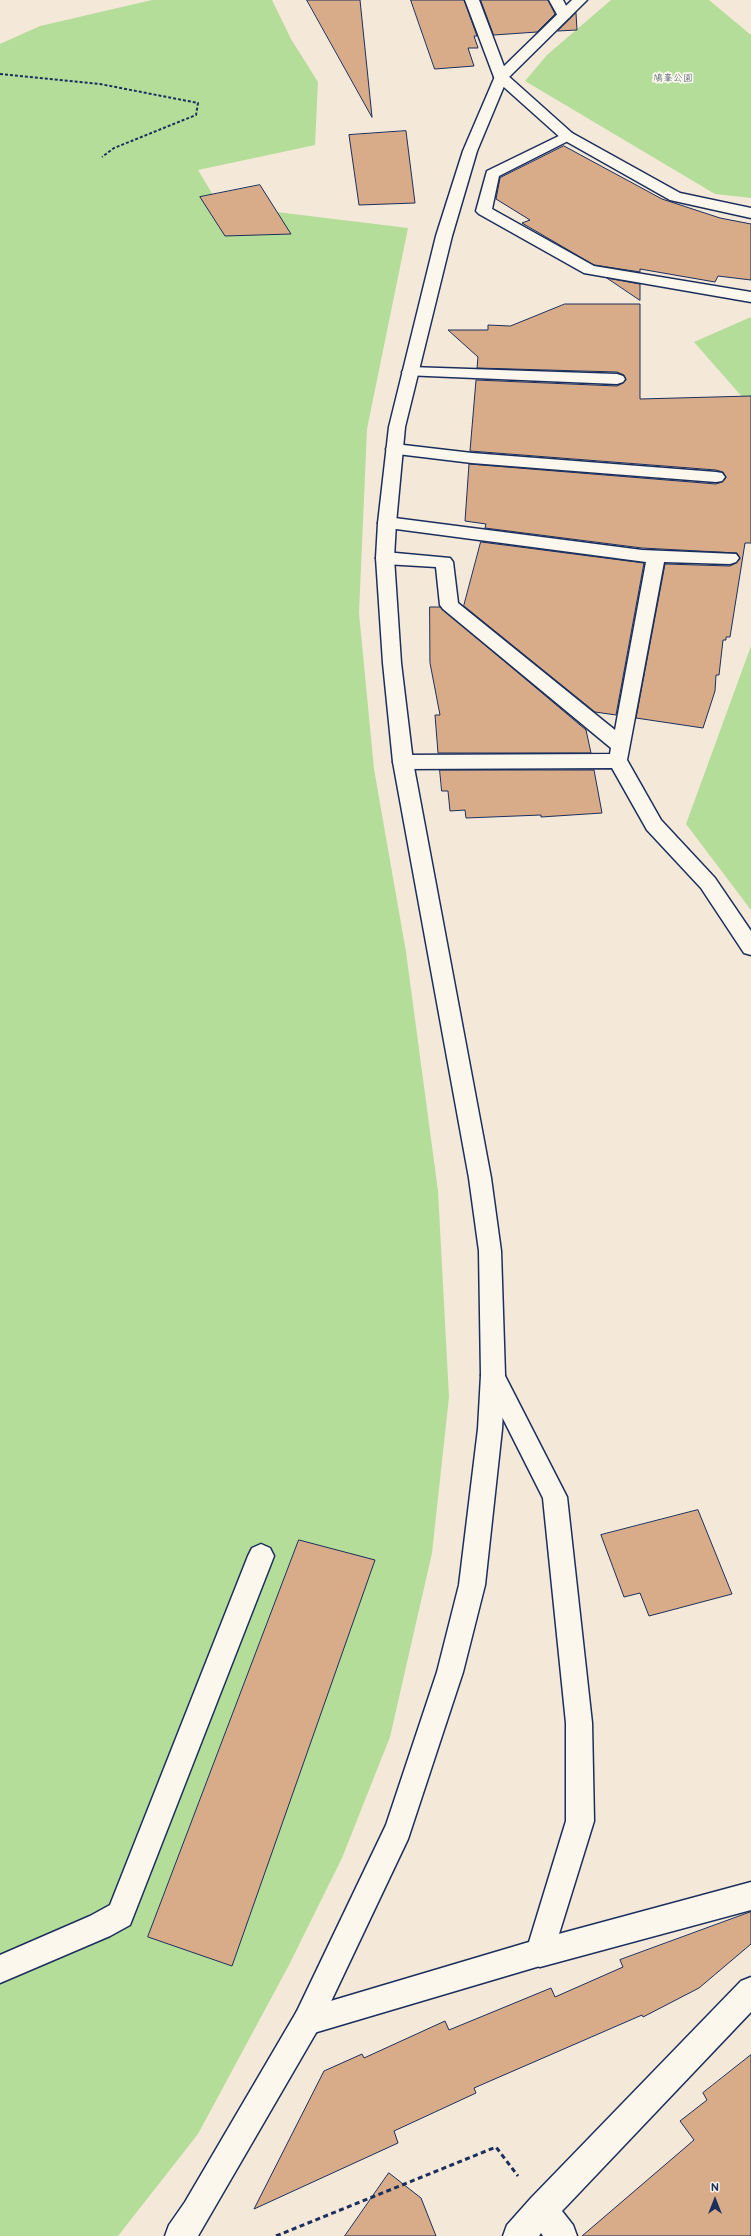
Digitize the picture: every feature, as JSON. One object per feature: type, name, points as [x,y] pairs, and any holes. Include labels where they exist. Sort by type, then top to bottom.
[{"type":"street","points":[[472,0],[502,77],[567,136],[675,197],[751,213]]},
{"type":"street","points":[[180,2236],[196,2213],[306,2021],[398,1829],[450,1672],[472,1585],[485,1486],[493,1375],[490,1251],[480,1178],[404,762],[392,663],[385,558],[387,523],[395,449],[410,372],[456,194],[484,114],[502,77],[560,7],[580,0]]},
{"type":"street","points":[[567,136],[492,174],[484,211],[590,270],[751,297]]},
{"type":"street","points":[[410,372],[617,379]]},
{"type":"street","points":[[395,449],[472,458],[716,477]]},
{"type":"street","points":[[387,523],[656,557],[730,558]]},
{"type":"street","points":[[619,754],[656,557]]},
{"type":"street","points":[[385,558],[444,562],[449,605],[619,754],[654,826],[708,883],[751,947]]},
{"type":"street","points":[[404,762],[619,754]]},
{"type":"street","points":[[493,1375],[555,1497],[579,1723],[580,1821],[540,1953]]},
{"type":"street","points":[[0,1969],[100,1926],[120,1915],[261,1556]]},
{"type":"street","points":[[306,2021],[540,1953],[751,1896]]},
{"type":"street","points":[[518,2236],[542,2209],[751,1991]]},
{"type":"street","points":[[542,2209],[562,2236]]},
{"type":"path","points":[[0,74],[50,77],[119,85],[198,103],[196,115],[114,148],[102,157]]},
{"type":"path","points":[[276,2236],[496,2147],[542,2209]]},
{"type":"green space","points":[[152,0],[272,0],[291,39],[318,82],[315,145],[198,170],[219,205],[408,228],[367,429],[359,613],[374,769],[406,952],[438,1191],[449,1397],[432,1553],[390,1737],[342,1858],[289,1965],[198,2134],[118,2236],[0,2236],[0,44],[40,26]]},
{"type":"green space","name":"鳩峯公園","points":[[611,0],[709,0],[751,35],[751,198],[715,194],[525,81],[547,55]]},
{"type":"green space","points":[[751,317],[751,407],[694,342]]},
{"type":"green space","points":[[751,646],[751,910],[686,824]]},
{"type":"building","points":[[307,0],[360,0],[372,117]]},
{"type":"building","points":[[411,0],[464,0],[477,36],[474,36],[478,48],[468,48],[474,66],[435,69]]},
{"type":"building","points":[[481,0],[548,0],[555,14],[537,32],[494,35]]},
{"type":"building","points":[[576,13],[577,30],[558,31]]},
{"type":"building","points":[[406,131],[415,203],[359,205],[349,135]]},
{"type":"building","points":[[564,146],[662,199],[720,218],[751,224],[751,280],[718,276],[715,282],[640,269],[640,272],[594,265],[522,223],[530,220],[496,199],[500,178]]},
{"type":"building","points":[[260,185],[291,234],[225,236],[200,197]]},
{"type":"building","points":[[607,278],[640,284],[640,300]]},
{"type":"building","points":[[565,304],[640,304],[640,399],[751,396],[751,543],[745,543],[730,637],[726,637],[726,640],[723,640],[719,675],[716,675],[715,691],[703,728],[636,718],[665,564],[730,566],[740,559],[737,553],[642,548],[485,528],[486,524],[465,521],[469,464],[716,484],[722,482],[726,478],[723,472],[716,470],[470,451],[476,380],[617,386],[626,380],[624,375],[617,372],[477,368],[478,357],[448,330],[488,330],[488,325],[510,326]]},
{"type":"building","points":[[481,542],[644,563],[616,715],[595,712],[464,606]]},
{"type":"building","points":[[430,607],[440,607],[586,730],[591,753],[438,753],[435,715],[440,715],[430,663]]},
{"type":"building","points":[[440,770],[594,770],[602,813],[541,817],[541,815],[466,818],[465,810],[450,811],[448,791],[442,791]]},
{"type":"building","points":[[698,1510],[732,1594],[649,1616],[640,1593],[624,1597],[601,1535]]},
{"type":"building","points":[[299,1540],[375,1560],[232,1966],[148,1937]]},
{"type":"building","points":[[751,1912],[751,1944],[699,1988],[643,2017],[642,2015],[474,2088],[476,2093],[394,2131],[398,2143],[254,2209],[324,2071],[362,2054],[364,2058],[445,2021],[449,2030],[551,1988],[555,1997],[623,1967],[620,1960]]},
{"type":"building","points":[[751,2055],[751,2236],[582,2236],[694,2140],[680,2121],[707,2100],[703,2093]]},
{"type":"building","points":[[389,2173],[421,2198],[436,2236],[345,2236]]}]
